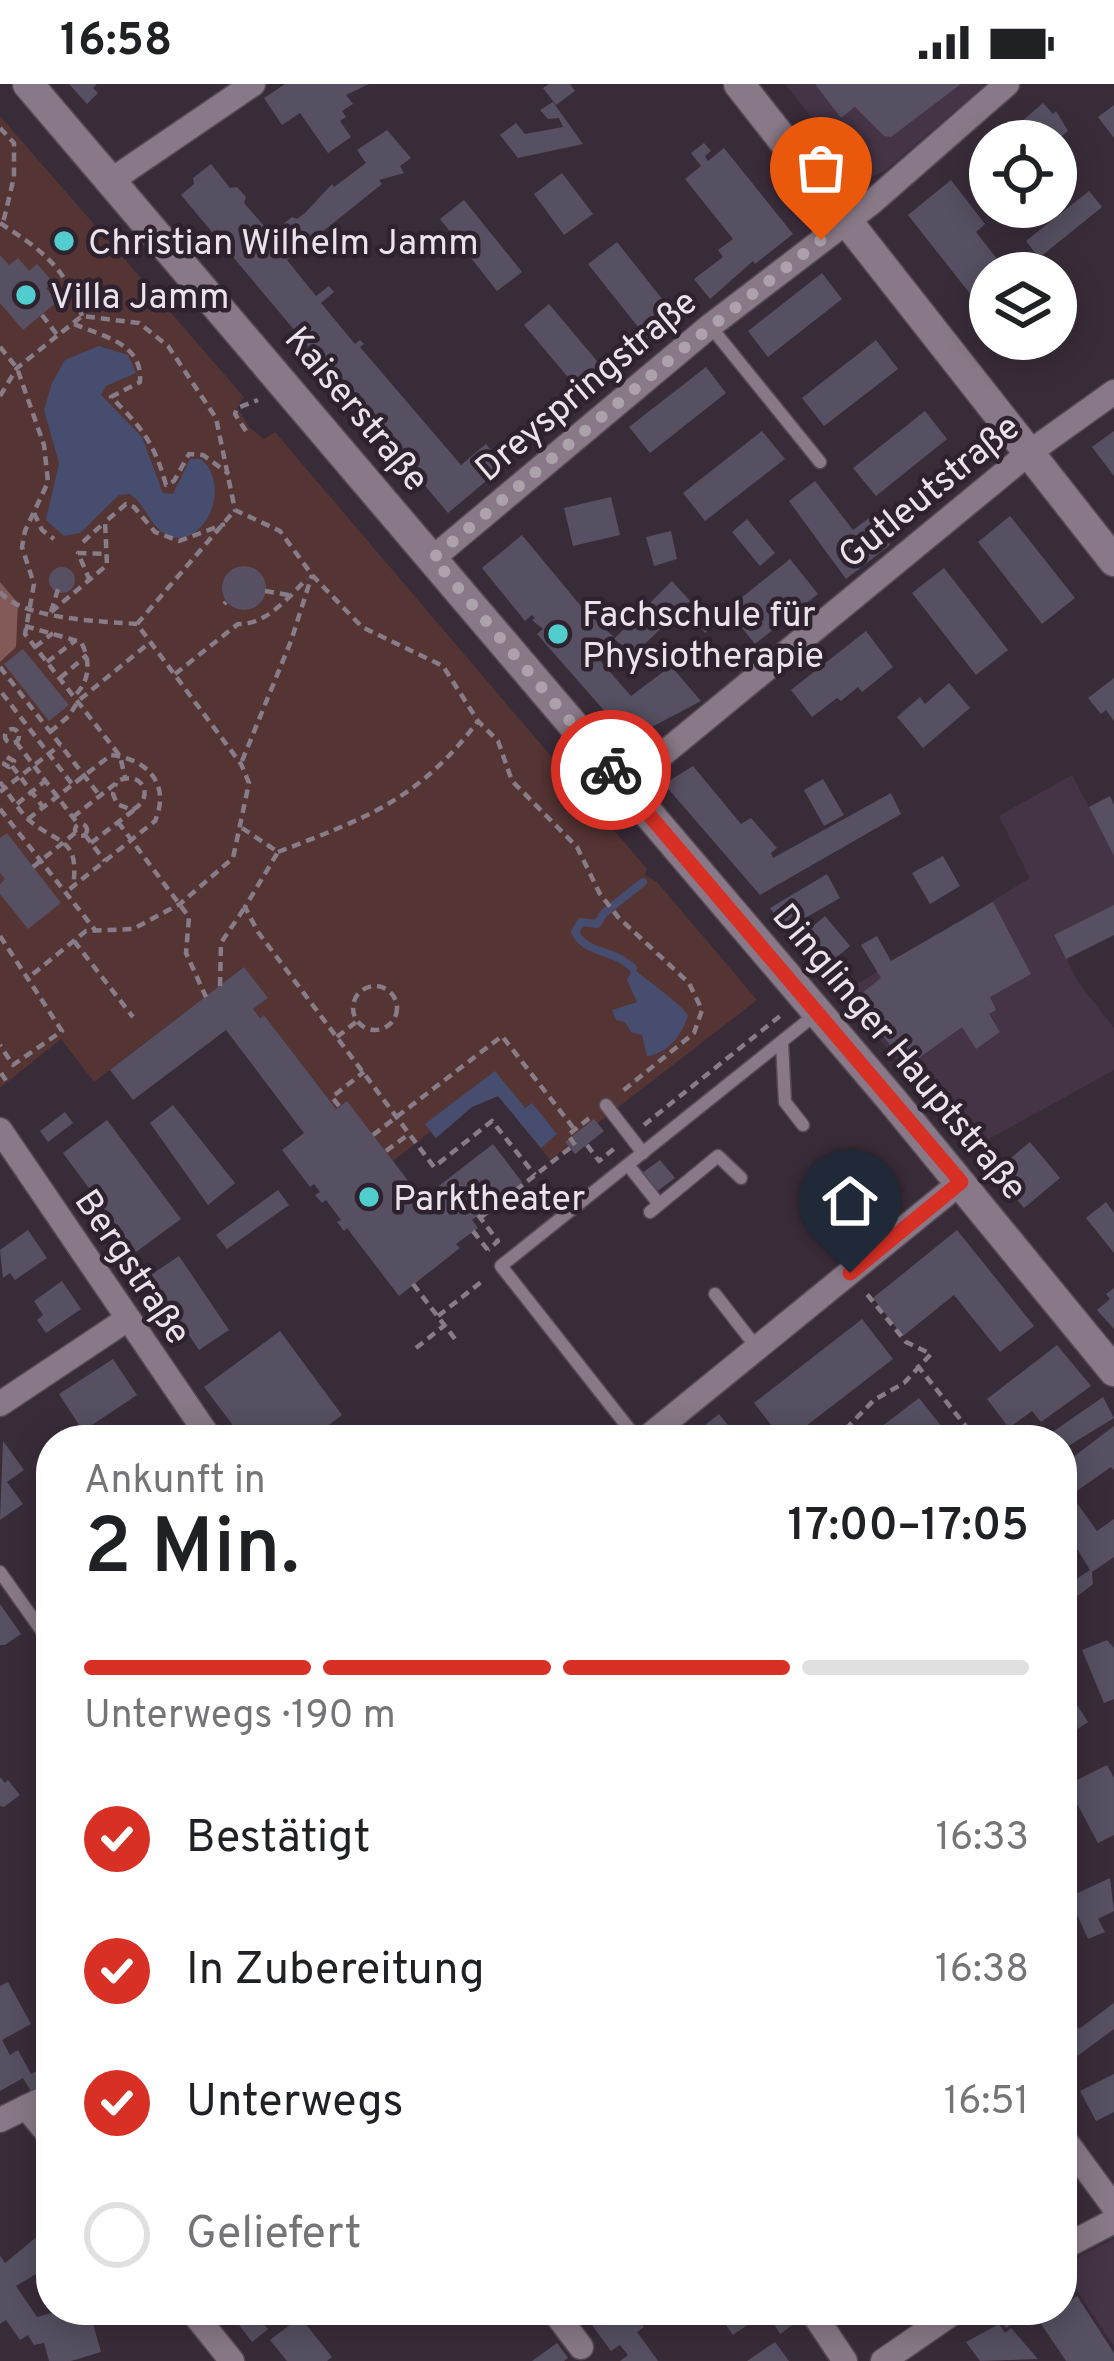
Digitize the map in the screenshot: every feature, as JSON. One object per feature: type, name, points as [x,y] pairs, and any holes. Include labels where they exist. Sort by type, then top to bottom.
[{"type":"street","name":"Kaiserstraße","points":[[28,84],[624,786]]},
{"type":"street","points":[[112,180],[253,84]]},
{"type":"street","points":[[740,84],[1114,560]]},
{"type":"street","name":"Dreyspringstraße","points":[[433,558],[1007,84]]},
{"type":"street","name":"Gutleutstraße","points":[[624,786],[1030,452],[1114,392]]},
{"type":"street","name":"Dinglinger Hauptstraße","points":[[624,786],[961,1182],[1114,1371]]},
{"type":"street","name":"Bergstraße","points":[[0,1130],[200,1425]]},
{"type":"street","points":[[660,1425],[961,1182]]},
{"type":"street","points":[[0,1404],[126,1320]]},
{"type":"street","points":[[0,2120],[36,2103]]},
{"type":"street","points":[[26,2107],[36,2119]]},
{"type":"street","points":[[1077,2156],[1114,2207]]},
{"type":"street","points":[[1077,2240],[1114,2221]]},
{"type":"street","points":[[203,2325],[232,2361]]},
{"type":"street","points":[[564,2325],[581,2347]]},
{"type":"street","points":[[821,2325],[845,2361]]},
{"type":"street","points":[[884,2361],[936,2325]]},
{"type":"lane","points":[[710,326],[820,462]]},
{"type":"lane","points":[[628,1425],[501,1266],[817,1013]]},
{"type":"lane","points":[[782,1042],[785,1102],[803,1125]]},
{"type":"lane","points":[[606,1106],[643,1153]]},
{"type":"lane","points":[[628,1165],[654,1208],[718,1156],[741,1178]]},
{"type":"lane","points":[[715,1294],[758,1348]]},
{"type":"lane","points":[[0,1572],[36,1623]]},
{"type":"path","points":[[0,128],[14,143],[14,177],[2,223],[54,263],[71,283],[82,316]]},
{"type":"path","points":[[42,315],[58,336]]},
{"type":"path","points":[[0,396],[17,368],[82,316],[139,323],[168,346],[216,418],[235,511],[137,624]]},
{"type":"path","points":[[72,323],[131,349],[141,366],[140,382],[111,397],[154,446],[166,485],[174,481],[189,454],[203,455],[229,474]]},
{"type":"path","points":[[0,347],[17,368],[44,445],[48,482],[22,547],[34,584],[25,634],[120,756],[125,777]]},
{"type":"path","points":[[246,430],[237,408],[258,400]]},
{"type":"path","points":[[83,542],[126,503],[155,532],[178,541],[225,524]]},
{"type":"path","points":[[235,511],[280,531],[311,575],[362,627],[443,666],[478,721],[498,741],[512,781],[577,848],[618,917],[688,983],[702,1010],[694,1033],[568,1135],[572,1146],[479,1216],[498,1241],[488,1250],[473,1231]]},
{"type":"path","points":[[34,513],[42,530],[54,539]]},
{"type":"path","points":[[51,612],[107,565],[105,522]]},
{"type":"path","points":[[90,581],[78,553],[107,554]]},
{"type":"path","points":[[175,674],[238,623],[252,624],[311,575]]},
{"type":"path","points":[[241,764],[291,641],[311,575]]},
{"type":"path","points":[[51,612],[58,589]]},
{"type":"path","points":[[265,591],[291,595]]},
{"type":"path","points":[[0,592],[3,601],[28,609],[73,619],[137,624],[241,764],[249,782],[233,857],[180,904],[133,929],[86,931],[28,978]]},
{"type":"path","points":[[25,626],[76,639],[87,656],[83,688],[50,732]]},
{"type":"path","points":[[35,647],[53,633]]},
{"type":"path","points":[[47,662],[76,639]]},
{"type":"path","points":[[76,699],[151,643]]},
{"type":"path","points":[[60,678],[87,656]]},
{"type":"path","points":[[0,667],[100,796]]},
{"type":"path","points":[[13,684],[1,694],[72,784]]},
{"type":"path","points":[[37,716],[18,732],[16,742],[76,820],[86,826],[85,835]]},
{"type":"path","points":[[220,986],[221,943],[278,852],[362,820],[404,798],[478,721]]},
{"type":"path","points":[[0,723],[6,731],[18,732]]},
{"type":"path","points":[[6,731],[4,764],[12,766],[44,807]]},
{"type":"path","points":[[2,745],[16,742]]},
{"type":"path","points":[[60,745],[2,788],[28,818],[64,842],[73,859],[73,887]]},
{"type":"path","points":[[28,818],[111,755],[136,759],[153,772],[160,790],[155,821],[66,892]]},
{"type":"path","points":[[141,782],[153,772]]},
{"type":"path","points":[[125,777],[141,782]]},
{"type":"path","points":[[33,867],[75,833],[76,820],[125,777]]},
{"type":"path","points":[[17,804],[46,781]]},
{"type":"path","points":[[141,782],[144,800]]},
{"type":"path","points":[[116,784],[117,804],[137,808]]},
{"type":"path","points":[[144,800],[160,808]]},
{"type":"path","points":[[91,843],[144,800]]},
{"type":"path","points":[[0,809],[95,930]]},
{"type":"path","points":[[118,822],[188,917],[186,953],[206,997]]},
{"type":"path","points":[[242,828],[278,852]]},
{"type":"path","points":[[75,833],[85,835],[105,861]]},
{"type":"path","points":[[245,907],[258,932],[434,1167],[492,1121],[536,1175]]},
{"type":"path","points":[[0,936],[62,1030],[12,1066],[0,1045]]},
{"type":"path","points":[[74,941],[133,1017]]},
{"type":"path","points":[[378,986],[391,993],[397,1006],[389,1025],[369,1029],[358,1022],[354,1000],[363,988],[378,986]]},
{"type":"path","points":[[629,1136],[780,1016]]},
{"type":"path","points":[[337,1037],[358,1022]]},
{"type":"path","points":[[373,1135],[502,1036],[575,1130]]},
{"type":"path","points":[[339,1106],[332,1097],[364,1072]]},
{"type":"path","points":[[1,1073],[7,1082]]},
{"type":"path","points":[[386,1151],[409,1134]]},
{"type":"path","points":[[587,1144],[599,1161]]},
{"type":"path","points":[[438,1316],[492,1273]]},
{"type":"path","points":[[850,1273],[906,1342],[931,1354],[904,1383],[874,1400],[850,1425]]},
{"type":"path","points":[[413,1284],[455,1339]]},
{"type":"path","points":[[416,1348],[445,1325]]},
{"type":"path","points":[[917,1365],[965,1425]]},
{"type":"shaded area","points":[[785,84],[986,84],[886,170],[863,181]]},
{"type":"shaded area","points":[[0,116],[244,397],[237,408],[250,428],[264,439],[275,432],[647,869],[645,875],[657,882],[757,1000],[550,1160],[498,1096],[472,1107],[436,1138],[430,1132],[393,1161],[347,1101],[336,1109],[264,1015],[260,1018],[253,1009],[267,998],[244,967],[94,1082],[61,1039],[0,1088]]},
{"type":"shaded area","points":[[0,582],[18,603],[16,647],[0,662]]},
{"type":"shaded area","points":[[1072,775],[1114,856],[1114,905],[1054,935],[1078,982],[1114,1028],[1114,1070],[967,1151],[841,994],[1030,878],[999,816]]},
{"type":"shaded area","points":[[1114,2239],[1114,2346],[1077,2290],[1077,2258]]},
{"type":"water","points":[[99,346],[128,355],[136,373],[106,386],[101,395],[142,437],[163,493],[173,494],[190,459],[201,459],[211,472],[214,503],[199,529],[188,536],[175,538],[162,532],[130,494],[119,495],[80,533],[64,536],[46,520],[59,463],[44,410],[52,383],[65,360]]},
{"type":"water","points":[[633,968],[688,1015],[673,1042],[647,1056],[642,1035],[616,1020],[612,1010],[637,1002],[627,980]]},
{"type":"water","points":[[495,1071],[525,1108],[532,1103],[557,1134],[541,1148],[498,1096],[472,1107],[436,1138],[425,1124]]},
{"type":"building","points":[[69,84],[97,84],[93,88],[98,93],[87,104]]},
{"type":"building","points":[[285,84],[369,84],[346,95],[353,104],[342,111],[346,117],[340,121],[351,137],[328,153],[300,113],[282,125],[264,98]]},
{"type":"building","points":[[570,84],[575,91],[556,105],[543,88]]},
{"type":"building","points":[[815,84],[961,84],[891,137],[884,136],[855,107],[841,118]]},
{"type":"building","points":[[553,102],[583,144],[518,158],[500,135],[516,123],[525,134],[563,127],[559,118],[548,119],[540,110]]},
{"type":"building","points":[[1043,103],[1061,120],[1023,120]]},
{"type":"building","points":[[1114,105],[1114,138],[1098,117]]},
{"type":"building","points":[[387,130],[411,158],[400,166],[404,173],[379,180],[382,184],[287,260],[316,296],[329,286],[334,292],[321,303],[355,344],[360,340],[364,344],[360,347],[461,465],[486,444],[504,466],[448,513],[181,195],[211,164],[230,188],[237,187],[246,197],[244,203],[271,234],[366,163],[357,150]]},
{"type":"building","points":[[704,143],[711,151],[705,156],[708,161],[724,148],[793,234],[710,299],[694,279],[723,257],[718,250],[733,239],[685,179],[701,166],[691,153]]},
{"type":"building","points":[[562,173],[593,214],[564,235],[534,194]]},
{"type":"building","points":[[951,180],[969,203],[969,228],[980,228],[976,232],[992,252],[969,252],[969,292],[908,215]]},
{"type":"building","points":[[1089,191],[1102,207],[1077,227],[1077,201]]},
{"type":"building","points":[[464,200],[522,272],[497,291],[440,219]]},
{"type":"building","points":[[1042,228],[1076,228],[1046,252],[1034,252],[1026,241]]},
{"type":"building","points":[[617,242],[678,319],[650,342],[588,264]]},
{"type":"building","name":"Villa Jamm","points":[[0,255],[9,265],[18,258],[29,271],[37,264],[53,282],[46,288],[58,301],[23,330],[0,303]]},
{"type":"building","points":[[822,273],[842,299],[768,357],[748,331]]},
{"type":"building","points":[[549,304],[608,374],[583,395],[524,325]]},
{"type":"building","points":[[876,340],[898,369],[824,426],[802,398]]},
{"type":"building","points":[[706,367],[726,393],[650,453],[629,427]]},
{"type":"building","points":[[925,411],[947,439],[876,496],[853,468]]},
{"type":"building","points":[[762,431],[785,459],[705,521],[683,493]]},
{"type":"building","points":[[1114,431],[1114,476],[1092,447]]},
{"type":"building","points":[[815,481],[853,530],[869,518],[890,545],[846,579],[789,501]]},
{"type":"building","points":[[611,497],[620,535],[573,546],[564,508]]},
{"type":"building","points":[[1010,516],[1075,598],[1042,624],[978,542]]},
{"type":"building","points":[[747,519],[775,553],[760,566],[732,532]]},
{"type":"building","points":[[671,531],[677,559],[654,566],[646,537]]},
{"type":"building","points":[[522,535],[585,611],[614,637],[596,656],[631,696],[671,666],[701,701],[629,739],[537,634],[543,629],[532,620],[535,618],[532,615],[525,621],[482,568]]},
{"type":"building","points":[[790,559],[818,594],[755,644],[727,609]]},
{"type":"building","points":[[244,566],[260,572],[266,588],[260,604],[244,610],[228,604],[222,588],[228,572]]},
{"type":"building","points":[[62,567],[75,580],[62,593],[49,580]]},
{"type":"building","points":[[944,568],[1008,650],[976,675],[912,593]]},
{"type":"building","points":[[672,581],[690,601],[634,654],[614,639]]},
{"type":"building","points":[[701,610],[714,625],[705,633],[692,617]]},
{"type":"building","points":[[866,631],[893,667],[862,692],[858,687],[812,717],[791,690]]},
{"type":"building","points":[[23,649],[69,705],[49,721],[4,664]]},
{"type":"building","points":[[1114,678],[1114,721],[1088,698]]},
{"type":"building","points":[[949,683],[970,708],[923,748],[897,717],[920,697],[925,704]]},
{"type":"building","points":[[693,766],[741,824],[751,818],[777,848],[771,853],[773,858],[891,793],[901,814],[760,895],[664,784]]},
{"type":"building","points":[[823,779],[844,815],[824,826],[804,790]]},
{"type":"building","points":[[1110,796],[1114,805],[1114,856],[1089,807]]},
{"type":"building","points":[[7,833],[61,903],[28,929],[0,894],[5,879],[0,873],[0,838]]},
{"type":"building","points":[[943,856],[960,886],[930,904],[912,873]]},
{"type":"building","points":[[827,874],[840,898],[786,929],[770,908]]},
{"type":"building","points":[[993,902],[1031,974],[990,997],[996,1010],[989,1014],[1000,1032],[976,1049],[962,1027],[908,1066],[853,1000],[881,978],[861,945],[877,936],[891,961]]},
{"type":"building","points":[[1114,905],[1114,935],[1066,959],[1054,935]]},
{"type":"building","points":[[825,916],[850,946],[831,962],[825,955],[813,966],[793,943]]},
{"type":"building","points":[[244,967],[268,998],[253,1009],[260,1018],[264,1015],[336,1109],[347,1101],[422,1199],[493,1144],[522,1182],[472,1220],[478,1228],[456,1244],[460,1248],[399,1296],[347,1228],[344,1231],[337,1222],[341,1220],[326,1200],[322,1203],[315,1195],[320,1192],[314,1184],[310,1187],[282,1150],[304,1133],[226,1030],[133,1100],[110,1070]]},
{"type":"building","points":[[173,1105],[235,1183],[208,1205],[150,1123]]},
{"type":"building","points":[[65,1112],[73,1123],[48,1142],[40,1131]]},
{"type":"building","points":[[594,1119],[604,1131],[575,1154],[565,1142]]},
{"type":"building","points":[[107,1120],[181,1219],[136,1252],[63,1153]]},
{"type":"building","points":[[1030,1142],[1060,1178],[1024,1208],[994,1172]]},
{"type":"building","points":[[660,1160],[675,1178],[656,1192],[642,1173]]},
{"type":"building","points":[[278,1190],[289,1205],[227,1249],[216,1235]]},
{"type":"building","points":[[1106,1202],[1114,1213],[1114,1253],[1086,1218]]},
{"type":"building","points":[[28,1230],[47,1258],[15,1280],[10,1273],[3,1278],[0,1250]]},
{"type":"building","points":[[957,1230],[1034,1326],[1000,1352],[954,1295],[903,1336],[873,1298]]},
{"type":"building","points":[[179,1256],[229,1330],[199,1350],[149,1276]]},
{"type":"building","points":[[62,1281],[81,1309],[46,1333],[37,1320],[43,1315],[34,1301]]},
{"type":"building","points":[[1114,1288],[1114,1329],[1097,1310]]},
{"type":"building","points":[[862,1319],[893,1359],[807,1425],[771,1425],[754,1403]]},
{"type":"building","points":[[280,1331],[342,1415],[329,1425],[233,1425],[204,1387]]},
{"type":"building","points":[[1057,1345],[1091,1386],[1041,1422],[1032,1411],[1007,1425],[987,1399]]},
{"type":"building","points":[[113,1359],[137,1395],[92,1425],[79,1425],[59,1394]]},
{"type":"building","points":[[1103,1397],[1114,1418],[1077,1441],[1077,1425],[1063,1425]]},
{"type":"building","points":[[919,1398],[940,1425],[884,1425]]},
{"type":"building","points":[[719,1414],[728,1425],[705,1425]]},
{"type":"building","points":[[1114,1426],[1114,1470],[1111,1467],[1077,1491],[1077,1454]]},
{"type":"building","points":[[3,1441],[24,1470],[7,1482],[23,1504],[0,1520]]},
{"type":"building","points":[[1077,1503],[1097,1531],[1114,1519],[1114,1557],[1092,1572],[1093,1584],[1077,1596],[1077,1579],[1090,1570],[1077,1549]]},
{"type":"building","points":[[0,1604],[21,1634],[5,1645],[0,1645]]},
{"type":"building","points":[[1107,1640],[1114,1648],[1114,1699],[1104,1703],[1082,1650]]},
{"type":"building","points":[[1077,1705],[1088,1722],[1077,1729]]},
{"type":"building","points":[[1107,1765],[1114,1778],[1114,1835],[1098,1843],[1077,1804],[1077,1780]]},
{"type":"building","points":[[0,1777],[20,1795],[4,1807],[0,1806]]},
{"type":"building","points":[[1110,1878],[1114,1911],[1098,1919],[1105,1932],[1088,1939],[1077,1915],[1077,1893]]},
{"type":"building","points":[[8,1982],[31,2024],[2,2040],[10,2055],[18,2050],[31,2074],[36,2071],[33,2095],[23,2078],[0,2091],[0,1986]]},
{"type":"building","points":[[1114,2003],[1114,2029],[1077,2056],[1077,2026],[1079,2029]]},
{"type":"building","points":[[1114,2074],[1114,2112],[1096,2121],[1080,2091]]},
{"type":"building","points":[[36,2237],[36,2274],[16,2286],[36,2316],[36,2325],[93,2325],[101,2352],[71,2361],[49,2361],[44,2343],[34,2345],[28,2335],[20,2340],[6,2320],[0,2324],[0,2256],[5,2263]]},
{"type":"building","points":[[1077,2296],[1114,2353],[1114,2361],[1066,2361],[1042,2325],[1077,2325]]},
{"type":"building","points":[[239,2325],[268,2329],[252,2342]]},
{"type":"building","points":[[290,2325],[306,2325],[332,2357],[287,2361],[270,2340]]},
{"type":"building","points":[[592,2325],[642,2325],[637,2332],[658,2361],[620,2361],[628,2355],[620,2345],[611,2351]]},
{"type":"building","points":[[726,2325],[747,2325],[733,2335]]},
{"type":"building","points":[[1000,2325],[1005,2333],[1011,2328],[1038,2359],[980,2361],[966,2342]]},
{"type":"building","points":[[775,2342],[789,2361],[747,2361]]},
{"type":"building","points":[[557,2343],[568,2358],[564,2361],[532,2361]]},
{"type":"waterway","points":[[633,968],[586,944],[575,932],[581,922],[597,924],[643,882]]},
{"type":"way so far","points":[[611,770],[433,558],[821,240]]},
{"type":"place","name":"Christian Wilhelm Jamm","points":[[64,241]]},
{"type":"place","name":"Villa Jamm","points":[[26,295]]},
{"type":"place","name":"Fachschule für Physiotherapie","points":[[558,634]]},
{"type":"place","name":"Parktheater","points":[[369,1197]]},
{"type":"route","points":[[611,770],[961,1182],[850,1273]]}]
